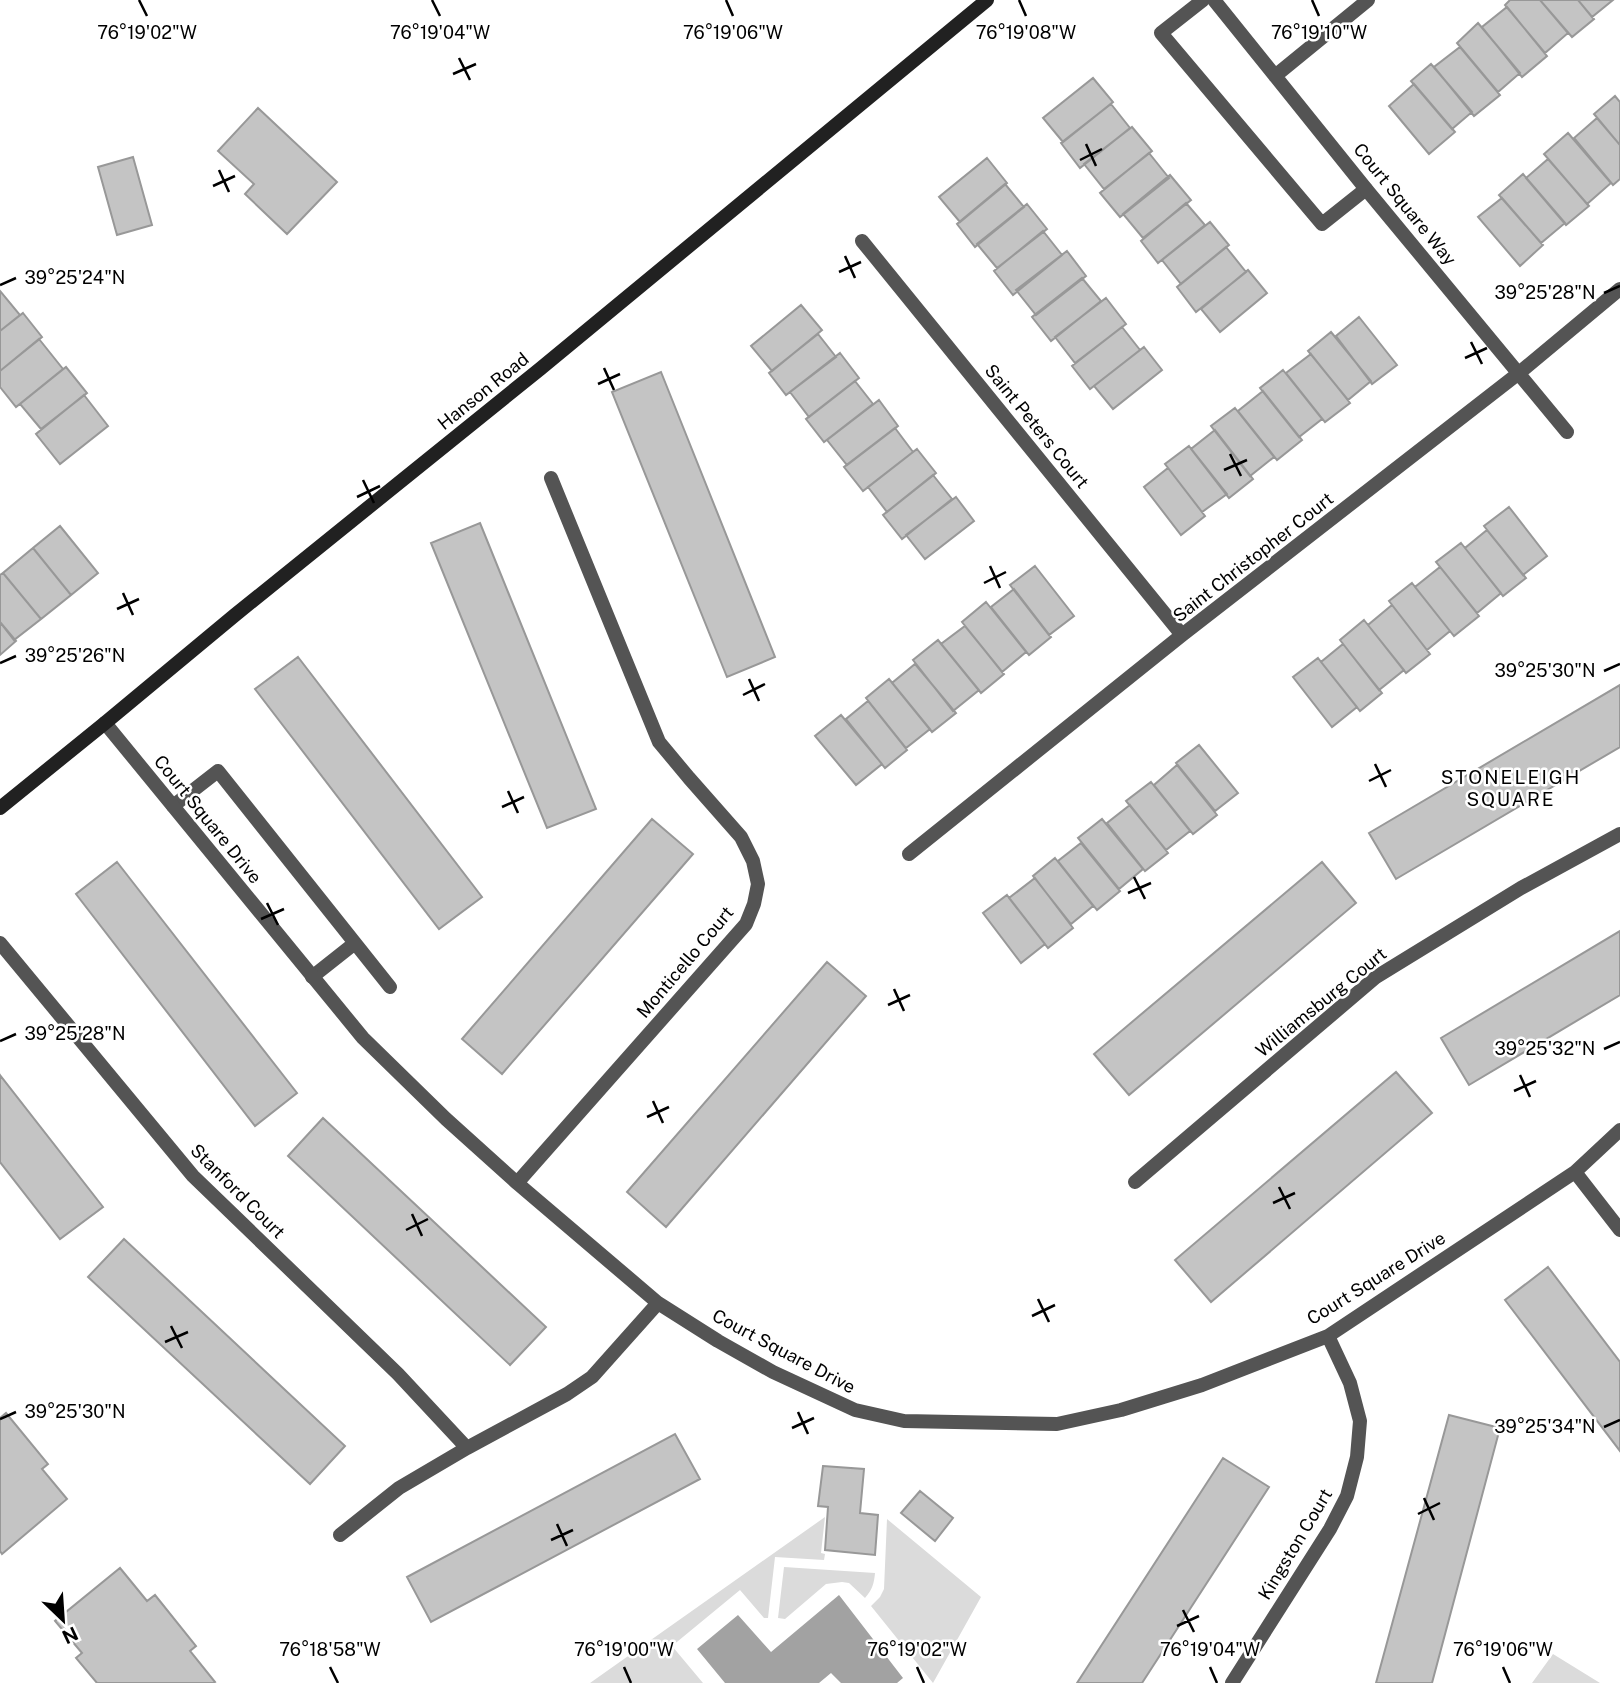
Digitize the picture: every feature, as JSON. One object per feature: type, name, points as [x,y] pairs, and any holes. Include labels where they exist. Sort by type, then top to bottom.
[{"type":"street","name":"Hanson Road","points":[[0,808],[540,369],[987,0]]},
{"type":"street","points":[[1203,0],[1161,33],[1322,224],[1366,189]]},
{"type":"street","name":"Court Square Way","points":[[1214,0],[1567,432]]},
{"type":"street","points":[[1275,76],[1368,0]]},
{"type":"street","name":"Saint Peters Court","points":[[862,241],[1182,635]]},
{"type":"street","name":"Saint Christopher Court","points":[[909,854],[1182,635],[1519,373],[1620,289]]},
{"type":"street","name":"Monticello Court","points":[[517,1183],[746,924],[758,884],[741,837],[659,742],[551,478]]},
{"type":"street","name":"Court Square Drive","points":[[106,723],[363,1038],[446,1119],[658,1303],[773,1372],[855,1410],[904,1421],[1057,1424],[1121,1410],[1202,1385],[1328,1335],[1575,1172],[1620,1130]]},
{"type":"street","points":[[173,806],[218,771],[390,987]]},
{"type":"street","name":"Williamsburg Court","points":[[1135,1182],[1376,977],[1521,888],[1620,834]]},
{"type":"street","name":"Stanford Court","points":[[0,943],[193,1176],[398,1374],[467,1448]]},
{"type":"street","points":[[312,977],[355,943]]},
{"type":"street","points":[[1575,1172],[1620,1230]]},
{"type":"street","points":[[340,1535],[399,1488],[567,1394],[592,1377],[658,1303]]},
{"type":"street","name":"Kingston Court","points":[[1232,1683],[1331,1530],[1347,1496],[1357,1457],[1360,1421],[1350,1383],[1328,1335]]},
{"type":"shaded area","points":[[825,1517],[821,1553],[825,1554],[824,1560],[775,1557],[768,1618],[764,1618],[740,1590],[672,1646],[703,1683],[590,1683]]},
{"type":"shaded area","points":[[887,1519],[981,1597],[933,1683],[871,1606],[884,1589]]},
{"type":"shaded area","points":[[784,1567],[875,1573],[872,1587],[865,1598],[849,1583],[826,1584],[785,1619],[778,1618]]},
{"type":"shaded area","points":[[839,1595],[903,1678],[897,1683],[841,1683],[831,1673],[819,1683],[725,1683],[697,1649],[738,1615],[771,1652]]},
{"type":"shaded area","points":[[1553,1654],[1600,1683],[1532,1683]]},
{"type":"building","points":[[1510,0],[1540,0],[1568,33],[1545,53],[1505,5]]},
{"type":"building","points":[[1540,0],[1578,0],[1594,19],[1572,37]]},
{"type":"building","points":[[1578,0],[1613,0],[1592,17]]},
{"type":"building","points":[[1507,7],[1547,56],[1522,77],[1482,27]]},
{"type":"building","points":[[1478,23],[1520,73],[1498,92],[1457,43]]},
{"type":"building","points":[[1460,47],[1500,95],[1474,116],[1434,67]]},
{"type":"building","points":[[1431,64],[1472,112],[1452,129],[1411,81]]},
{"type":"building","points":[[1093,78],[1113,102],[1063,142],[1043,118]]},
{"type":"building","points":[[1414,84],[1455,132],[1429,154],[1389,106]]},
{"type":"building","points":[[1615,96],[1620,102],[1620,145],[1594,114]]},
{"type":"building","points":[[1111,104],[1130,128],[1080,168],[1061,143]]},
{"type":"building","points":[[258,108],[337,182],[287,234],[245,194],[254,184],[218,151]]},
{"type":"building","points":[[1597,118],[1620,145],[1620,179],[1613,185],[1574,138]]},
{"type":"building","points":[[1132,127],[1152,151],[1104,189],[1084,164]]},
{"type":"building","points":[[1568,133],[1611,183],[1587,204],[1544,154]]},
{"type":"building","points":[[1149,153],[1169,178],[1120,217],[1100,193]]},
{"type":"building","points":[[133,157],[152,225],[117,235],[98,167]]},
{"type":"building","points":[[987,158],[1007,183],[960,222],[939,197]]},
{"type":"building","points":[[1548,159],[1589,206],[1566,225],[1526,178]]},
{"type":"building","points":[[1523,174],[1565,223],[1541,243],[1499,195]]},
{"type":"building","points":[[1170,175],[1191,200],[1143,238],[1123,214]]},
{"type":"building","points":[[1005,184],[1024,207],[975,247],[957,224]]},
{"type":"building","points":[[1502,198],[1543,245],[1520,266],[1478,217]]},
{"type":"building","points":[[1186,203],[1205,225],[1158,263],[1141,241]]},
{"type":"building","points":[[1027,204],[1047,229],[997,268],[977,244]]},
{"type":"building","points":[[1210,222],[1229,245],[1181,284],[1162,260]]},
{"type":"building","points":[[1043,231],[1062,255],[1013,295],[994,271]]},
{"type":"building","points":[[1226,247],[1246,272],[1196,312],[1177,287]]},
{"type":"building","points":[[1067,251],[1086,276],[1036,315],[1016,290]]},
{"type":"building","points":[[1248,270],[1267,293],[1220,332],[1201,309]]},
{"type":"building","points":[[1082,278],[1101,301],[1051,341],[1032,317]]},
{"type":"building","points":[[0,291],[20,315],[0,331]]},
{"type":"building","points":[[1106,298],[1126,324],[1075,363],[1055,337]]},
{"type":"building","points":[[801,305],[822,330],[772,371],[751,346]]},
{"type":"building","points":[[23,313],[42,337],[0,371],[0,331]]},
{"type":"building","points":[[1359,317],[1397,365],[1372,384],[1336,336]]},
{"type":"building","points":[[1122,327],[1140,350],[1090,389],[1072,366]]},
{"type":"building","points":[[1331,332],[1371,381],[1348,400],[1308,351]]},
{"type":"building","points":[[818,334],[836,357],[786,395],[769,373]]},
{"type":"building","points":[[39,339],[63,369],[16,407],[0,387],[0,371]]},
{"type":"building","points":[[1144,347],[1162,370],[1113,409],[1094,386]]},
{"type":"building","points":[[840,353],[859,378],[809,417],[790,392]]},
{"type":"building","points":[[1311,354],[1350,403],[1325,422],[1286,373]]},
{"type":"building","points":[[66,367],[87,393],[41,429],[20,404]]},
{"type":"building","points":[[1283,370],[1322,419],[1299,437],[1260,388]]},
{"type":"building","points":[[661,372],[775,657],[727,677],[612,392]]},
{"type":"building","points":[[855,381],[873,404],[824,442],[806,419]]},
{"type":"building","points":[[1263,391],[1302,440],[1277,460],[1238,411]]},
{"type":"building","points":[[84,395],[108,426],[60,464],[36,434]]},
{"type":"building","points":[[879,400],[898,426],[847,465],[827,440]]},
{"type":"building","points":[[1235,408],[1274,457],[1250,476],[1211,426]]},
{"type":"building","points":[[895,428],[913,452],[863,491],[844,467]]},
{"type":"building","points":[[1215,430],[1253,479],[1229,498],[1191,449]]},
{"type":"building","points":[[1189,446],[1227,494],[1202,512],[1165,464]]},
{"type":"building","points":[[917,449],[936,473],[887,512],[868,487]]},
{"type":"building","points":[[1168,468],[1205,516],[1181,535],[1144,487]]},
{"type":"building","points":[[933,475],[952,499],[902,539],[883,515]]},
{"type":"building","points":[[956,497],[974,521],[925,559],[906,535]]},
{"type":"building","points":[[1509,507],[1547,556],[1523,575],[1484,526]]},
{"type":"building","points":[[480,523],[596,809],[547,828],[431,543]]},
{"type":"building","points":[[60,526],[98,573],[71,595],[33,548]]},
{"type":"building","points":[[1487,530],[1526,578],[1503,596],[1465,548]]},
{"type":"building","points":[[1461,543],[1501,593],[1477,613],[1436,562]]},
{"type":"building","points":[[33,548],[71,595],[41,619],[3,573]]},
{"type":"building","points":[[1035,566],[1074,616],[1049,635],[1010,585]]},
{"type":"building","points":[[1440,567],[1479,616],[1454,636],[1415,587]]},
{"type":"building","points":[[3,573],[41,619],[14,640],[0,622],[0,575]]},
{"type":"building","points":[[1412,583],[1450,631],[1427,650],[1389,601]]},
{"type":"building","points":[[1014,589],[1051,637],[1029,655],[991,607]]},
{"type":"building","points":[[986,602],[1026,652],[1002,672],[962,622]]},
{"type":"building","points":[[1392,605],[1430,654],[1406,673],[1368,625]]},
{"type":"building","points":[[1364,620],[1404,670],[1379,690],[1340,640]]},
{"type":"building","points":[[0,622],[16,641],[0,655]]},
{"type":"building","points":[[965,626],[1004,674],[981,693],[941,644]]},
{"type":"building","points":[[938,640],[979,690],[953,711],[913,660]]},
{"type":"building","points":[[1343,644],[1382,693],[1360,711],[1321,662]]},
{"type":"building","points":[[298,657],[482,897],[439,929],[255,689]]},
{"type":"building","points":[[1318,658],[1357,707],[1332,727],[1293,677]]},
{"type":"building","points":[[915,664],[956,713],[932,732],[892,683]]},
{"type":"building","points":[[889,679],[930,729],[906,748],[866,698]]},
{"type":"building","points":[[1620,685],[1620,747],[1396,879],[1369,833]]},
{"type":"building","points":[[868,701],[907,750],[885,768],[846,719]]},
{"type":"building","points":[[841,715],[882,764],[856,785],[815,736]]},
{"type":"building","points":[[1199,745],[1238,793],[1215,811],[1176,763]]},
{"type":"building","points":[[1177,765],[1217,815],[1193,834],[1154,785]]},
{"type":"building","points":[[1151,782],[1190,831],[1166,850],[1126,801]]},
{"type":"building","points":[[1130,805],[1168,853],[1145,871],[1107,823]]},
{"type":"building","points":[[652,819],[693,854],[502,1074],[462,1039]]},
{"type":"building","points":[[1102,819],[1143,869],[1119,889],[1078,838]]},
{"type":"building","points":[[1081,843],[1120,891],[1097,910],[1058,861]]},
{"type":"building","points":[[1055,858],[1093,906],[1071,924],[1033,876]]},
{"type":"building","points":[[117,862],[297,1093],[255,1126],[76,894]]},
{"type":"building","points":[[1322,862],[1356,903],[1129,1095],[1094,1054]]},
{"type":"building","points":[[1035,878],[1073,928],[1048,948],[1009,898]]},
{"type":"building","points":[[1007,895],[1045,944],[1021,963],[983,913]]},
{"type":"building","points":[[1620,931],[1620,995],[1469,1085],[1441,1038]]},
{"type":"building","points":[[827,962],[866,996],[666,1227],[627,1192]]},
{"type":"building","points":[[1396,1072],[1432,1113],[1211,1302],[1175,1260]]},
{"type":"building","points":[[0,1075],[103,1207],[60,1239],[0,1162]]},
{"type":"building","points":[[323,1118],[546,1327],[510,1365],[288,1156]]},
{"type":"building","points":[[124,1239],[345,1446],[310,1484],[88,1277]]},
{"type":"building","points":[[1548,1267],[1620,1362],[1620,1451],[1505,1300]]},
{"type":"building","points":[[6,1413],[48,1464],[42,1469],[67,1499],[2,1554],[0,1418]]},
{"type":"building","points":[[1449,1415],[1500,1428],[1432,1683],[1376,1683]]},
{"type":"building","points":[[675,1434],[700,1479],[431,1622],[407,1577]]},
{"type":"building","points":[[1223,1458],[1269,1487],[1142,1683],[1077,1683]]},
{"type":"building","points":[[823,1466],[864,1469],[860,1513],[878,1515],[875,1555],[825,1550],[828,1507],[818,1506]]},
{"type":"building","points":[[920,1491],[953,1518],[935,1541],[901,1513]]},
{"type":"building","points":[[120,1568],[147,1601],[155,1595],[196,1646],[190,1651],[215,1682],[97,1683],[76,1658],[82,1653],[55,1621]]},
{"type":"district","name":"STONELEIGH SQUARE","points":[[1511,788]]}]
